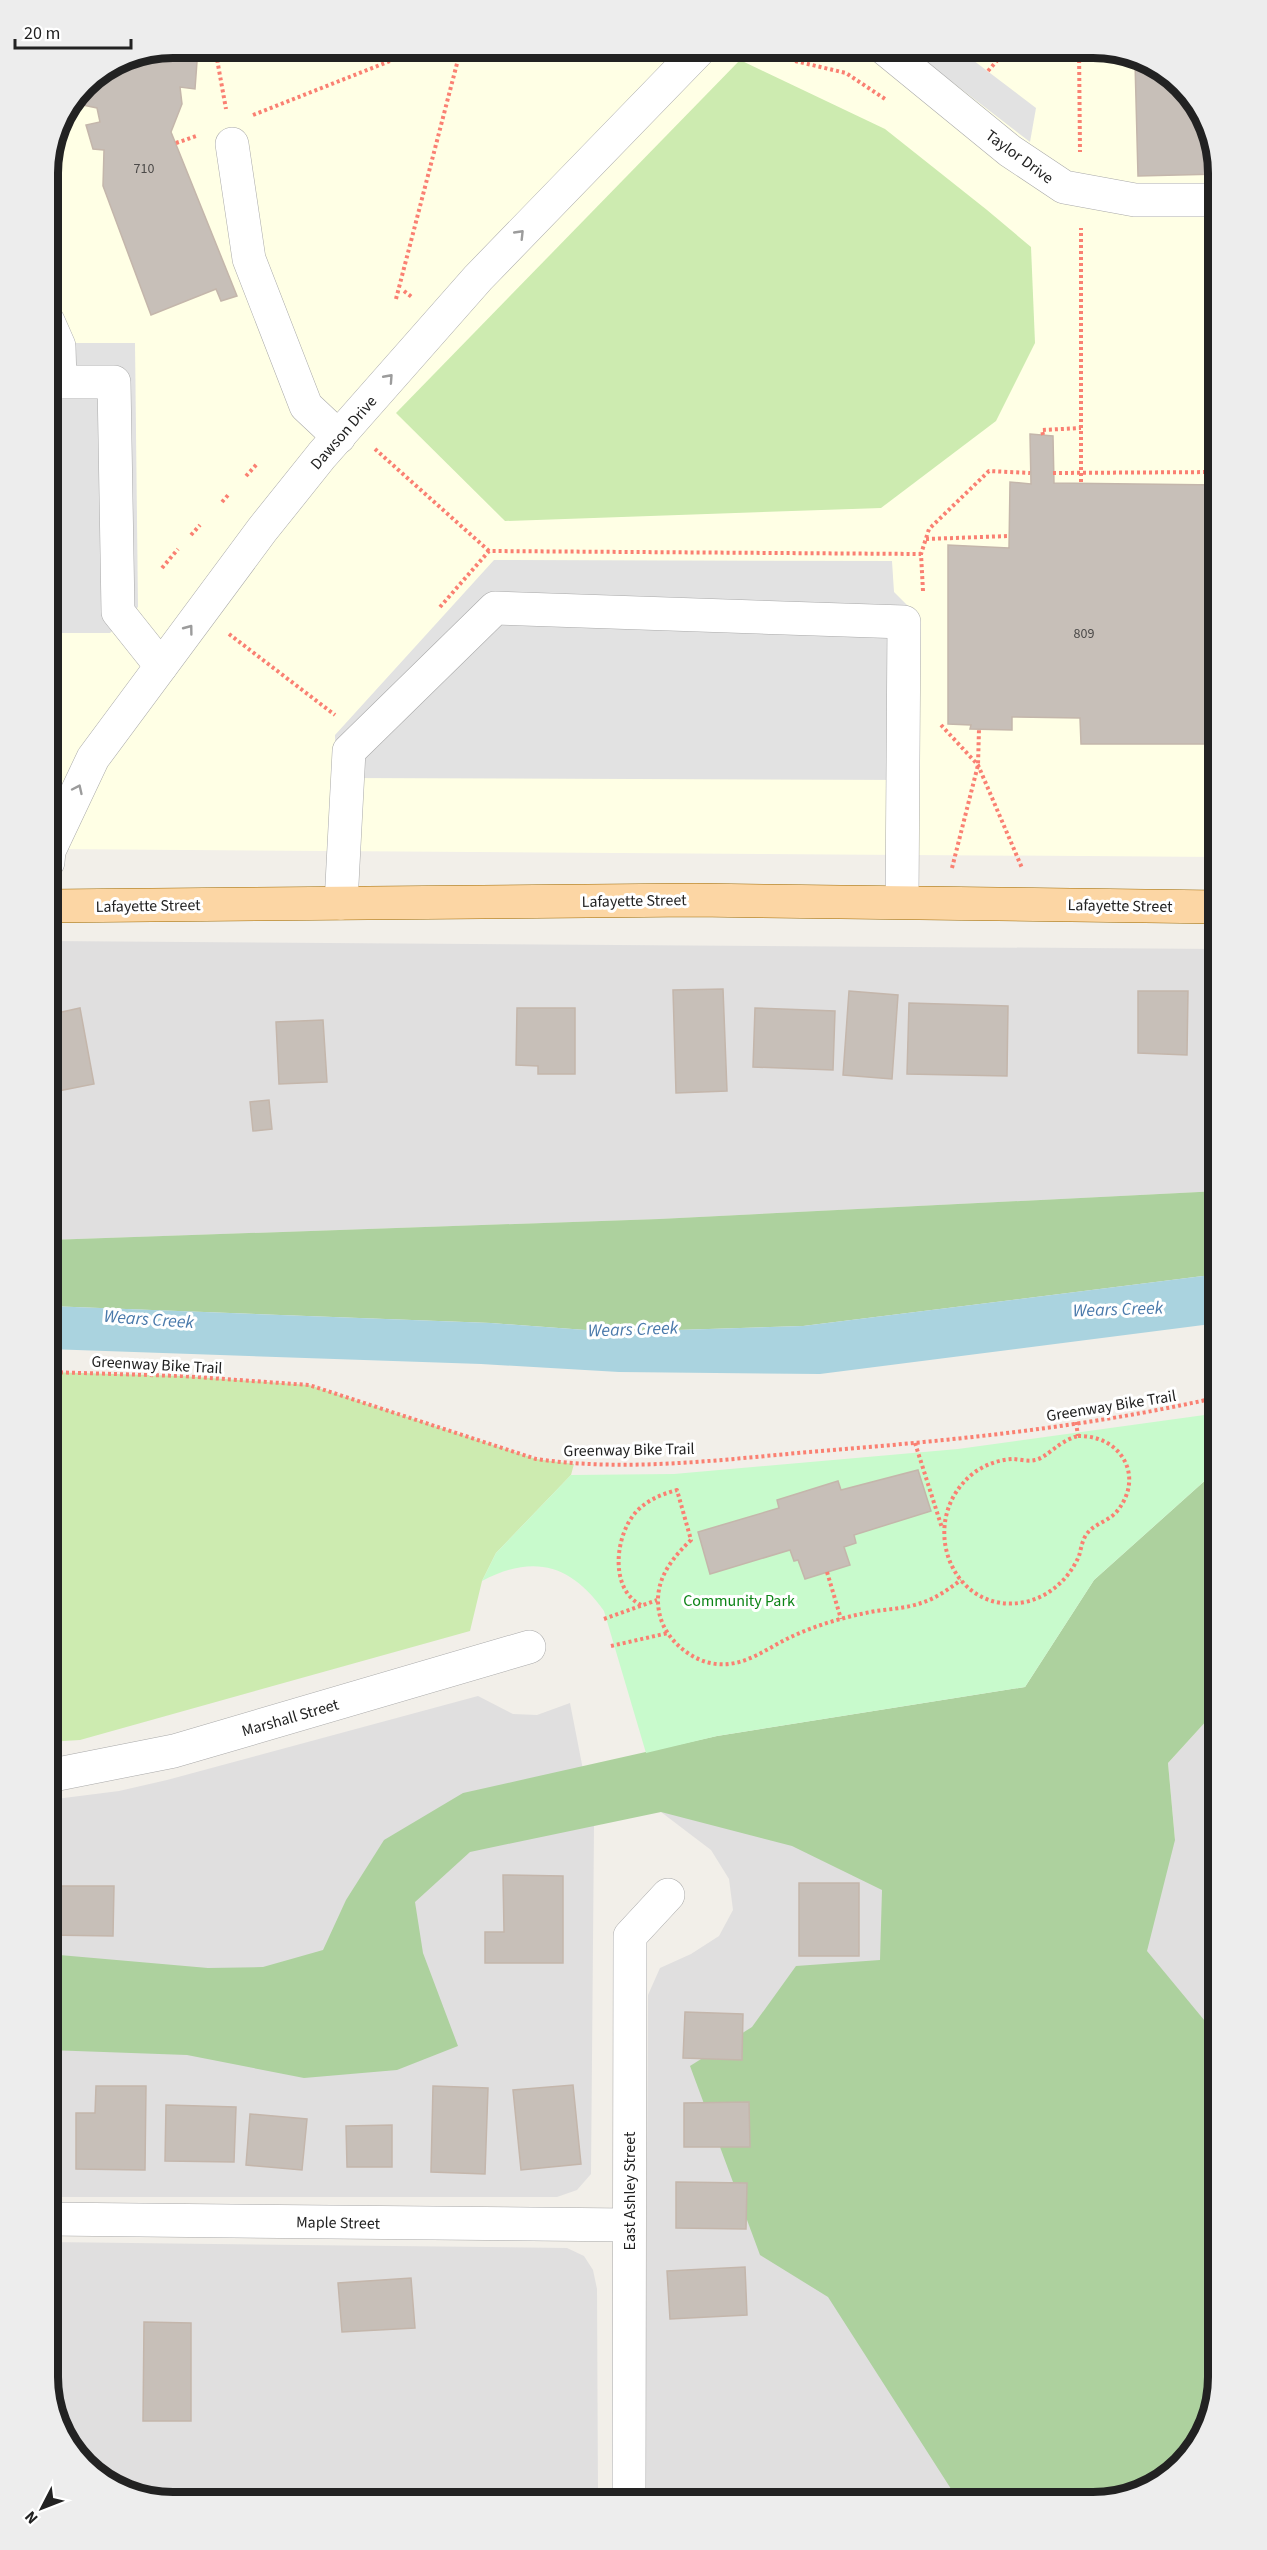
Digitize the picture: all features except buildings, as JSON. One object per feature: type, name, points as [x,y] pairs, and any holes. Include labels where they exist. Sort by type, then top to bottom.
[{"type":"main road","name":"Lafayette Street","points":[[59,906],[694,900],[1208,907]]},
{"type":"street","name":"Dawson Drive","points":[[59,830],[93,758],[262,530],[339,437],[478,278],[691,59]]},
{"type":"street","name":"Taylor Drive","points":[[897,59],[1010,151],[1064,187],[1135,200],[1208,200]]},
{"type":"street","points":[[230,134],[249,259],[306,406],[339,437]]},
{"type":"street","points":[[59,382],[114,382],[118,612],[161,666]]},
{"type":"street","points":[[341,903],[349,751],[495,608],[904,622],[902,902]]},
{"type":"street","name":"Marshall Street","points":[[58,1774],[174,1751],[530,1647]]},
{"type":"street","name":"East Ashley Street","points":[[629,2491],[630,1936],[668,1895]]},
{"type":"street","name":"Maple Street","points":[[58,2219],[628,2225]]},
{"type":"path","points":[[217,58],[230,134],[400,58]]},
{"type":"path","points":[[396,299],[458,58]]},
{"type":"path","points":[[988,71],[999,59]]},
{"type":"path","points":[[1079,59],[1080,157]]},
{"type":"path","points":[[1081,222],[1081,482]]},
{"type":"path","points":[[1042,435],[1042,429],[1081,428]]},
{"type":"path","points":[[372,446],[489,551]]},
{"type":"path","points":[[246,476],[257,464]]},
{"type":"path","points":[[923,599],[921,554],[929,529],[990,471],[1030,473]]},
{"type":"path","points":[[1053,473],[1208,472]]},
{"type":"path","points":[[222,502],[229,494]]},
{"type":"path","points":[[191,535],[200,525]]},
{"type":"path","points":[[926,539],[1009,536]]},
{"type":"path","points":[[162,568],[178,549]]},
{"type":"path","points":[[935,719],[978,765],[1023,869]]},
{"type":"path","points":[[952,869],[978,765],[979,729]]},
{"type":"path","name":"Greenway Bike Trail","points":[[58,1371],[182,1376],[309,1385],[536,1459],[574,1464],[666,1463],[963,1439],[1179,1406],[1208,1399]]},
{"type":"path","points":[[1076,1422],[1078,1436]]},
{"type":"path","points":[[915,1443],[942,1529],[947,1553],[961,1580],[969,1589],[987,1598],[1016,1603],[1044,1594],[1066,1577],[1079,1555],[1085,1537],[1096,1526],[1113,1516],[1126,1499],[1129,1489],[1127,1466],[1119,1453],[1107,1442],[1093,1436],[1066,1439],[1035,1460],[1002,1461],[973,1473],[953,1496],[942,1529]]},
{"type":"path","points":[[640,1605],[630,1597],[622,1584],[619,1555],[622,1540],[636,1512],[661,1495],[677,1490],[691,1540],[669,1563],[657,1600],[661,1619],[668,1633],[697,1659],[715,1664],[733,1664],[750,1659],[803,1631],[841,1619],[923,1603],[961,1580]]},
{"type":"path","points":[[827,1572],[841,1619]]},
{"type":"path","points":[[604,1618],[657,1600]]},
{"type":"path","points":[[611,1646],[668,1633]]},
{"type":"shaded area","points":[[174,58],[1101,59],[1144,70],[1164,82],[1185,103],[1193,116],[1200,129],[1208,158],[1208,857],[59,849],[59,166],[67,129],[78,110],[92,92],[116,74],[129,67],[158,59]]},
{"type":"shaded area","points":[[922,59],[971,59],[1036,108],[1030,142]]},
{"type":"shaded area","points":[[59,343],[135,343],[138,607],[110,633],[59,633]]},
{"type":"shaded area","points":[[494,560],[892,561],[894,592],[919,617],[918,780],[336,778],[335,735]]},
{"type":"shaded area","points":[[59,941],[1208,949],[1208,1192],[659,1219],[59,1240]]},
{"type":"shaded area","points":[[478,1696],[513,1714],[537,1715],[570,1703],[594,1826],[591,2174],[577,2190],[557,2197],[58,2197],[58,1799],[119,1791]]},
{"type":"shaded area","points":[[1208,1719],[1208,2392],[1200,2421],[1185,2447],[1164,2468],[1138,2483],[1123,2488],[1094,2492],[645,2492],[648,1995],[660,1968],[691,1954],[719,1936],[733,1910],[729,1879],[711,1850],[661,1812],[1175,1839],[1168,1763]]},
{"type":"shaded area","points":[[58,2242],[567,2248],[584,2256],[593,2270],[597,2289],[598,2491],[166,2491],[151,2489],[123,2480],[92,2458],[82,2447],[67,2421],[59,2392]]},
{"type":"green space","points":[[740,60],[885,129],[1031,247],[1035,343],[996,421],[881,508],[505,521],[396,413]]},
{"type":"green space","points":[[1208,1192],[1208,1275],[803,1326],[613,1332],[491,1323],[58,1306],[59,1240],[659,1219]]},
{"type":"green space","points":[[58,1372],[182,1376],[309,1385],[536,1459],[574,1464],[571,1475],[496,1553],[482,1581],[470,1631],[80,1740],[58,1741]]},
{"type":"green space","name":"Community Park","points":[[1208,1415],[1208,1478],[1094,1580],[1025,1687],[717,1736],[646,1753],[604,1611],[591,1595],[578,1583],[550,1568],[534,1566],[518,1568],[482,1581],[496,1553],[571,1475],[674,1474],[958,1449]]},
{"type":"green space","points":[[1208,1478],[1208,1719],[1168,1763],[1175,1840],[1147,1951],[1208,2025],[1208,2392],[1200,2421],[1185,2447],[1164,2468],[1138,2483],[1123,2488],[1094,2492],[953,2492],[828,2297],[760,2255],[690,2066],[752,2027],[796,1966],[880,1960],[882,1890],[792,1846],[661,1812],[470,1852],[415,1902],[423,1953],[458,2046],[397,2070],[304,2078],[187,2055],[58,2050],[58,1955],[208,1968],[263,1967],[323,1950],[346,1900],[384,1840],[463,1793],[717,1736],[1025,1687],[1094,1580]]},
{"type":"water","name":"Wears Creek","points":[[1208,1275],[1208,1324],[820,1374],[619,1372],[481,1364],[58,1349],[58,1306],[491,1323],[613,1332],[803,1326]]}]
